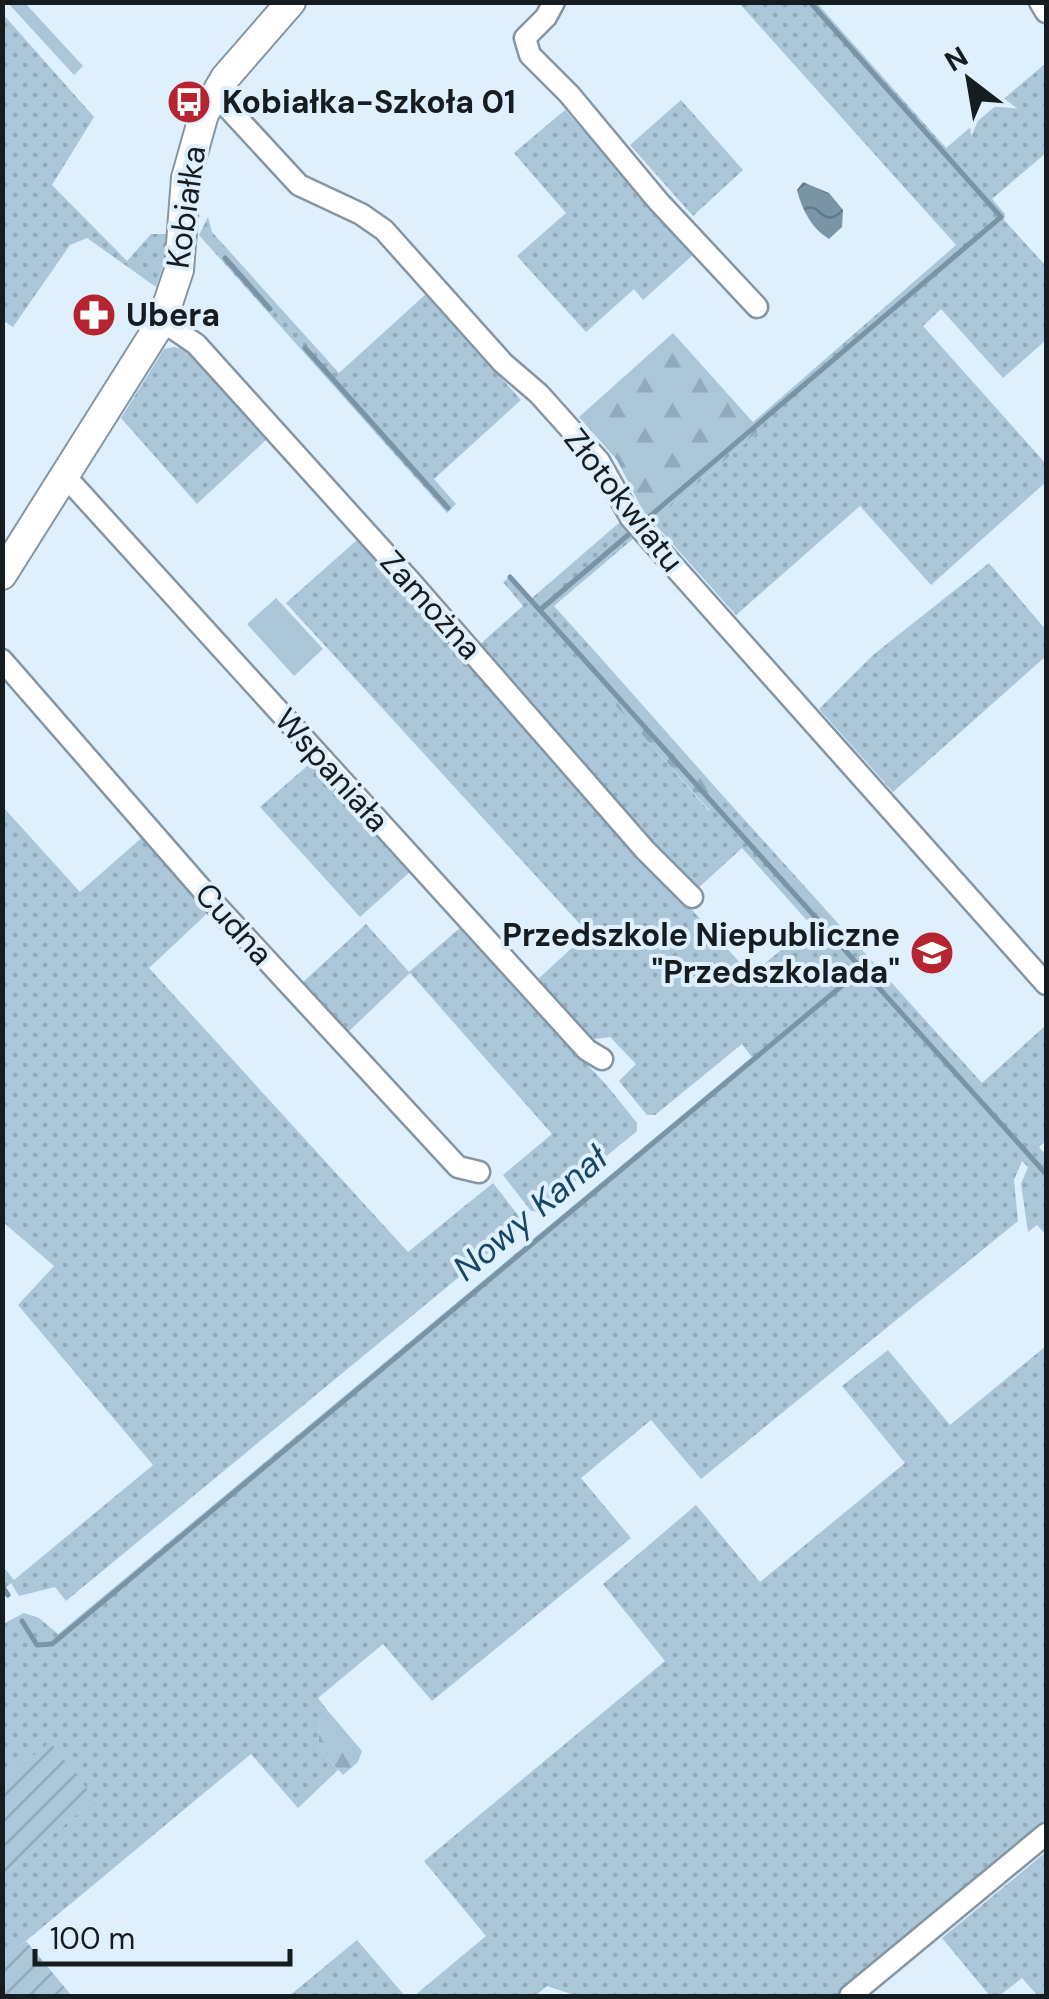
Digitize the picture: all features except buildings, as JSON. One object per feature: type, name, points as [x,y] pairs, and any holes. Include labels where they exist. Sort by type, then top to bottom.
[{"type":"street","name":"Kobiałka","points":[[2,575],[162,321],[178,270],[190,155],[214,94],[291,2]]},
{"type":"street","points":[[554,2],[546,17],[525,38],[530,55],[757,307]]},
{"type":"street","points":[[1040,2],[1046,12]]},
{"type":"street","name":"Złotokwiatu","points":[[214,94],[299,185],[361,214],[393,239],[503,364],[552,408],[599,461],[638,525],[1046,984]]},
{"type":"street","name":"Zamożna","points":[[162,321],[196,344],[692,897]]},
{"type":"street","name":"Wspaniała","points":[[65,476],[587,1050],[602,1059]]},
{"type":"street","name":"Cudna","points":[[2,660],[213,902],[458,1167],[479,1172]]},
{"type":"street","points":[[850,1996],[1046,1834]]},
{"type":"green space","points":[[8,3],[25,3],[83,66],[74,75]]},
{"type":"green space","points":[[739,3],[817,3],[946,148],[1046,63],[1046,153],[992,199],[1005,214],[1004,220],[1046,266],[1046,340],[1003,378],[941,309],[923,326],[1046,464],[1046,482],[931,585],[860,506],[736,615],[653,522],[759,431],[753,422],[956,245]]},
{"type":"green space","points":[[2,13],[94,117],[52,185],[127,261],[151,234],[167,234],[165,260],[156,287],[87,238],[70,245],[13,327],[2,320]]},
{"type":"green space","points":[[681,100],[743,170],[693,216],[630,145]]},
{"type":"green space","points":[[565,110],[694,254],[643,300],[634,289],[586,332],[517,256],[566,213],[514,153]]},
{"type":"green space","points":[[208,217],[212,232],[339,373],[426,294],[521,400],[434,479],[456,504],[447,513],[199,235]]},
{"type":"green space","points":[[673,333],[760,430],[653,522],[643,511],[617,460],[579,417]]},
{"type":"green space","points":[[164,349],[188,350],[266,440],[197,504],[121,418]]},
{"type":"green space","points":[[620,522],[634,538],[554,606],[592,648],[578,662],[709,811],[724,797],[982,1083],[1046,1025],[1046,1141],[1039,1147],[1043,1152],[1046,1150],[1046,1235],[1037,1225],[1028,1232],[1021,1184],[1028,1167],[1022,1161],[1014,1180],[1018,1221],[701,1479],[651,1420],[581,1478],[631,1538],[432,1701],[383,1644],[318,1698],[328,1711],[320,1722],[318,1748],[338,1770],[298,1808],[251,1754],[3,1960],[3,1876],[95,1799],[3,1781],[3,1624],[24,1613],[39,1618],[58,1634],[752,1057],[742,1044],[655,1115],[647,1115],[619,1081],[636,1064],[610,1037],[589,1040],[536,981],[588,933],[286,603],[357,540],[751,975],[811,925],[742,848],[696,890],[617,812],[621,806],[478,646],[523,606],[503,582],[511,576],[532,598]]},
{"type":"green space","points":[[989,563],[1046,630],[1046,656],[893,792],[819,709],[873,655]]},
{"type":"green space","points":[[276,598],[323,649],[294,676],[247,624]]},
{"type":"green space","points":[[592,648],[724,797],[710,811],[577,662]]},
{"type":"green space","points":[[313,761],[411,871],[360,917],[260,807]]},
{"type":"green space","points":[[4,808],[80,892],[146,834],[213,908],[149,968],[408,1252],[493,1183],[521,1219],[521,1226],[66,1601],[55,1587],[19,1596],[11,1583],[3,1590],[2,1565],[14,1580],[153,1465],[18,1305],[54,1266],[3,1222]]},
{"type":"green space","points":[[366,924],[409,972],[461,927],[609,1088],[637,1123],[637,1131],[538,1212],[531,1211],[503,1175],[552,1134],[410,973],[346,1034],[300,985]]},
{"type":"green space","points":[[1046,1346],[1046,1824],[836,1996],[577,1996],[547,1986],[535,1996],[414,1996],[486,1936],[424,1861],[665,1661],[603,1584],[696,1505],[760,1582],[905,1463],[842,1386],[888,1350],[950,1425]]},
{"type":"green space","points":[[328,1711],[362,1751],[358,1762],[343,1775],[318,1748],[320,1722]]},
{"type":"green space","points":[[50,1742],[95,1799],[3,1876],[3,1781]]},
{"type":"green space","points":[[1046,1852],[1046,1996],[1038,1996],[1022,1978],[999,1996],[990,1996],[942,1938]]},
{"type":"green space","points":[[357,1940],[405,1996],[289,1996]]},
{"type":"green space","points":[[26,1941],[72,1996],[3,1996],[3,1960]]},
{"type":"water","points":[[803,182],[829,193],[843,210],[842,227],[829,239],[805,212],[797,190]]},
{"type":"waterway","points":[[643,522],[1001,217],[810,2]]},
{"type":"waterway","points":[[225,258],[270,309]]},
{"type":"waterway","points":[[305,348],[448,508]]},
{"type":"waterway","points":[[540,610],[635,529]]},
{"type":"waterway","points":[[510,577],[1046,1174]]},
{"type":"waterway","name":"Nowy Kanał","points":[[22,1621],[37,1645],[52,1644],[862,969]]},
{"type":"waterway","name":"Nowy Kanał","points":[[2,1586],[8,1595]]},
{"type":"place","name":"Kobiałka-Szkoła 01","points":[[189,102]]},
{"type":"place","name":"Ubera","points":[[94,315]]},
{"type":"place","name":"Przedszkole Niepubliczne \"Przedszkolada\"","points":[[932,953]]}]
